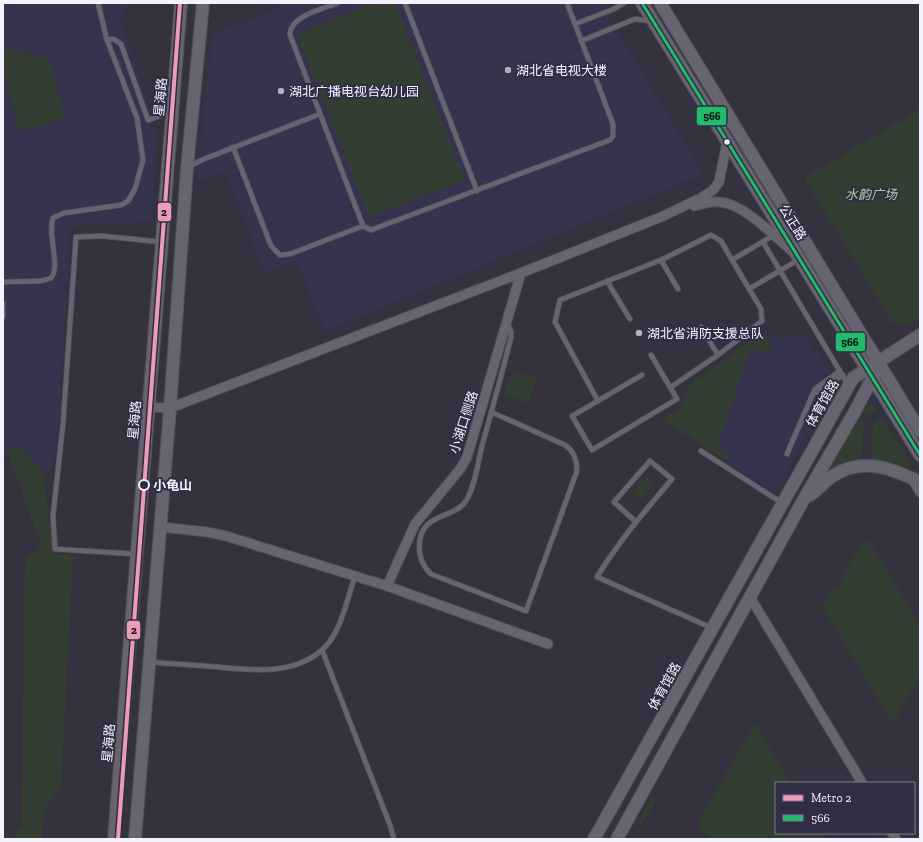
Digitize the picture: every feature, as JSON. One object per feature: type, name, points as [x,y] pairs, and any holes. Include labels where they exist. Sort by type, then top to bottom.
[{"type":"main road","name":"星海路","points":[[114,839],[181,3]]},
{"type":"main road","points":[[135,839],[161,527],[187,168],[203,3]]},
{"type":"main road","name":"公正路","points":[[642,3],[920,455]]},
{"type":"main road","name":"公正路","points":[[660,3],[920,431]]},
{"type":"main road","name":"体育馆路","points":[[617,839],[804,499],[870,373],[878,361],[920,335]]},
{"type":"main road","name":"体育馆路","points":[[594,839],[782,503],[844,377],[853,378],[870,373]]},
{"type":"main road","points":[[804,499],[815,492],[830,478],[853,466],[877,466],[916,480]]},
{"type":"street","points":[[149,407],[170,408],[521,273],[660,217],[701,198],[713,190],[721,177],[727,142]]},
{"type":"street","points":[[660,217],[706,203],[724,202],[746,213],[774,235],[798,257]]},
{"type":"street","name":"小湖口侧路","points":[[387,586],[415,524],[461,468],[467,457],[521,273]]},
{"type":"street","points":[[916,480],[920,492]]},
{"type":"street","points":[[161,527],[187,529],[226,536],[387,586],[548,644]]},
{"type":"street","points":[[750,597],[861,781]]},
{"type":"lane","points":[[3,282],[41,281],[51,278],[55,271],[51,226],[53,218],[64,213],[121,205],[128,200],[135,189],[143,160],[137,118],[107,40],[98,3]]},
{"type":"lane","points":[[338,3],[297,19],[289,30],[363,226],[367,229],[376,229],[477,191],[606,142],[613,136],[613,124],[567,3]]},
{"type":"lane","points":[[405,3],[477,191]]},
{"type":"lane","points":[[575,24],[614,9],[624,3]]},
{"type":"lane","points":[[581,41],[635,19],[647,20],[654,23]]},
{"type":"lane","points":[[107,40],[114,39],[123,48],[148,120],[172,111]]},
{"type":"lane","points":[[187,168],[233,147],[320,114]]},
{"type":"lane","points":[[233,147],[271,246],[280,254],[290,254],[363,226]]},
{"type":"lane","points":[[598,401],[556,326],[555,319],[560,300],[661,260],[711,235],[721,241],[761,309],[762,320],[718,355],[670,388]]},
{"type":"lane","points":[[732,260],[774,235]]},
{"type":"lane","points":[[137,555],[55,549],[53,516],[62,424],[76,237],[102,236],[162,242]]},
{"type":"lane","points":[[763,242],[844,377],[818,385],[787,454]]},
{"type":"lane","points":[[749,289],[781,271],[798,257]]},
{"type":"lane","points":[[661,260],[678,289]]},
{"type":"lane","points":[[607,281],[630,319]]},
{"type":"lane","points":[[3,303],[3,317]]},
{"type":"lane","points":[[491,412],[565,445],[572,451],[577,466],[577,471],[526,611],[431,574],[424,566],[420,554],[421,534],[426,526],[464,504],[467,500],[511,337],[511,331],[506,323]]},
{"type":"lane","points":[[701,327],[718,355]]},
{"type":"lane","points":[[642,375],[572,416],[592,450],[677,399],[656,366],[651,355]]},
{"type":"lane","points":[[702,451],[782,503]]},
{"type":"lane","points":[[636,522],[614,502],[650,461],[672,479],[612,551],[597,577],[712,628]]},
{"type":"lane","points":[[150,662],[273,670],[292,666],[322,650],[338,626],[355,576]]},
{"type":"lane","points":[[322,650],[390,825],[394,839]]},
{"type":"shaded area","points":[[3,3],[121,3],[123,7],[121,19],[157,135],[151,221],[70,227],[59,423],[52,471],[43,471],[22,447],[3,449]]},
{"type":"shaded area","points":[[292,3],[600,3],[703,174],[325,331],[297,260],[264,273],[226,171],[197,182],[212,34]]},
{"type":"shaded area","points":[[802,332],[813,351],[817,349],[831,372],[828,375],[834,386],[775,492],[661,419],[679,409],[690,384],[759,334],[794,337]]},
{"type":"green space","points":[[375,3],[395,3],[465,180],[369,217],[297,34]]},
{"type":"green space","points":[[3,48],[49,58],[65,119],[19,131],[3,68]]},
{"type":"green space","name":"水韵广场","points":[[920,109],[920,318],[909,325],[892,322],[804,178]]},
{"type":"green space","points":[[759,334],[767,335],[773,355],[751,348],[717,448],[730,452],[727,461],[661,419],[679,409],[690,384]]},
{"type":"green space","points":[[513,370],[537,379],[528,403],[503,394]]},
{"type":"green space","points":[[870,404],[874,405],[877,410],[869,416],[862,412]]},
{"type":"green space","points":[[882,418],[910,462],[910,468],[871,460],[873,424]]},
{"type":"green space","points":[[858,419],[864,423],[861,460],[831,469],[831,466]]},
{"type":"green space","points":[[22,447],[43,471],[53,554],[73,555],[61,786],[44,811],[42,839],[16,839],[16,828],[21,827],[25,557],[38,551],[40,543],[6,448]]},
{"type":"green space","points":[[646,477],[654,484],[641,500],[632,493]]},
{"type":"green space","points":[[869,541],[920,625],[920,675],[893,724],[822,607],[834,586],[837,587],[862,542]]},
{"type":"green space","points":[[755,723],[789,782],[775,782],[775,834],[821,834],[824,839],[708,839],[698,823]]},
{"type":"green space","points":[[652,797],[656,800],[642,825],[638,823]]},
{"type":"metro line","name":"2","points":[[118,839],[180,3]]},
{"type":"transit line","name":"566","points":[[642,3],[920,455]]},
{"type":"place","name":"湖北省电视大楼","points":[[508,70]]},
{"type":"place","name":"湖北广播电视台幼儿园","points":[[281,91]]},
{"type":"place","name":"湖北省消防支援总队","points":[[639,333]]},
{"type":"place","name":"小龟山","points":[[144,485]]}]
